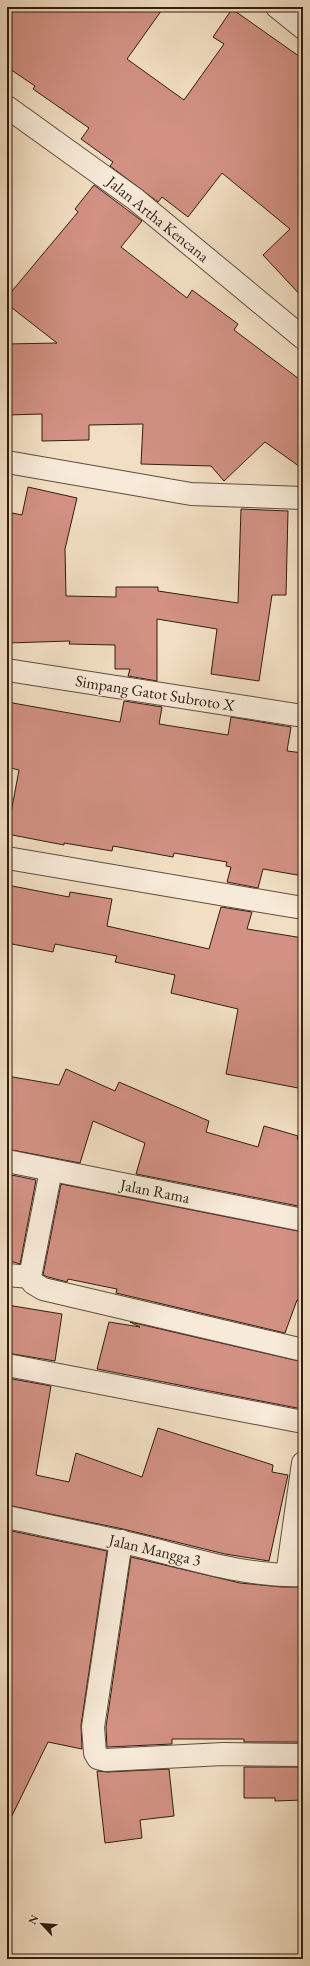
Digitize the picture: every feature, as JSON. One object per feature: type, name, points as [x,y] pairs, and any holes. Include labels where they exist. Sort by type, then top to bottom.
[{"type":"street","points":[[276,7],[303,28]]},
{"type":"street","name":"Jalan Artha Kencana","points":[[7,106],[135,199],[303,338]]},
{"type":"street","points":[[7,462],[191,494],[303,498]]},
{"type":"street","name":"Simpang Gatot Subroto X","points":[[7,670],[303,716]]},
{"type":"street","points":[[7,858],[303,908]]},
{"type":"street","name":"Jalan Rama","points":[[7,1161],[303,1220]]},
{"type":"street","points":[[51,1170],[30,1277],[33,1283],[43,1289],[303,1350]]},
{"type":"street","points":[[7,1275],[30,1277]]},
{"type":"street","points":[[7,1365],[303,1422]]},
{"type":"street","points":[[295,1575],[303,1463]]},
{"type":"street","name":"Jalan Mangga 3","points":[[7,1517],[121,1541],[227,1567],[257,1573],[295,1575]]},
{"type":"street","points":[[121,1541],[93,1727],[95,1753],[98,1758],[106,1760],[223,1754],[303,1755]]},
{"type":"building","points":[[7,7],[164,7],[127,59],[184,100],[224,44],[213,37],[232,9],[303,59],[303,298],[263,255],[290,229],[222,173],[188,217],[162,197],[158,202],[110,166],[113,162],[81,139],[89,128],[33,89],[35,86],[7,67]]},
{"type":"building","points":[[94,185],[142,221],[121,247],[187,298],[192,290],[238,324],[234,330],[303,382],[303,469],[265,442],[224,481],[211,466],[141,464],[143,424],[89,425],[89,440],[42,441],[42,414],[7,415],[7,344],[57,343],[7,304],[7,297],[78,212],[75,209]]},
{"type":"building","points":[[28,487],[77,498],[65,549],[66,596],[116,597],[116,587],[158,587],[158,591],[238,603],[241,509],[288,511],[286,595],[272,595],[259,681],[211,674],[217,629],[157,619],[157,681],[128,676],[130,669],[115,669],[115,645],[69,644],[70,641],[7,643],[7,512],[22,515]]},
{"type":"building","points":[[124,701],[162,707],[159,724],[228,735],[231,717],[291,727],[287,751],[303,753],[303,876],[263,869],[258,888],[227,882],[231,867],[226,866],[227,862],[174,853],[173,857],[113,846],[112,851],[64,843],[64,845],[7,834],[19,770],[7,767],[7,702],[120,722]]},
{"type":"building","points":[[7,885],[69,897],[70,892],[112,899],[107,926],[209,949],[221,907],[252,912],[247,929],[303,938],[303,1089],[226,1074],[238,1009],[171,993],[175,975],[115,962],[117,956],[55,944],[53,952],[7,943]]},
{"type":"building","points":[[66,1069],[115,1091],[119,1082],[209,1121],[206,1132],[258,1147],[264,1126],[298,1136],[297,1139],[303,1140],[303,1207],[136,1174],[145,1143],[93,1121],[80,1163],[7,1149],[7,1076],[59,1085]]},
{"type":"building","points":[[7,1174],[36,1180],[20,1264],[7,1260]]},
{"type":"building","points":[[61,1184],[303,1232],[303,1302],[297,1300],[285,1333],[116,1293],[117,1289],[68,1279],[67,1282],[43,1275]]},
{"type":"building","points":[[7,1305],[62,1314],[55,1361],[7,1353]]},
{"type":"building","points":[[109,1322],[140,1327],[130,1322],[303,1362],[302,1409],[97,1369]]},
{"type":"building","points":[[7,1378],[51,1386],[36,1475],[69,1482],[76,1453],[142,1477],[158,1428],[273,1465],[272,1472],[288,1475],[269,1561],[225,1554],[123,1529],[7,1505]]},
{"type":"building","points":[[7,1530],[107,1551],[81,1725],[82,1749],[48,1742],[7,1826]]},
{"type":"building","points":[[131,1557],[240,1583],[282,1587],[303,1587],[303,1671],[300,1671],[300,1721],[303,1721],[303,1742],[244,1742],[244,1739],[172,1739],[172,1744],[107,1747],[106,1727]]},
{"type":"building","points":[[244,1767],[303,1767],[303,1800],[275,1801],[275,1798],[244,1798]]},
{"type":"building","points":[[169,1769],[174,1816],[140,1820],[142,1838],[105,1843],[97,1771],[107,1772]]}]
